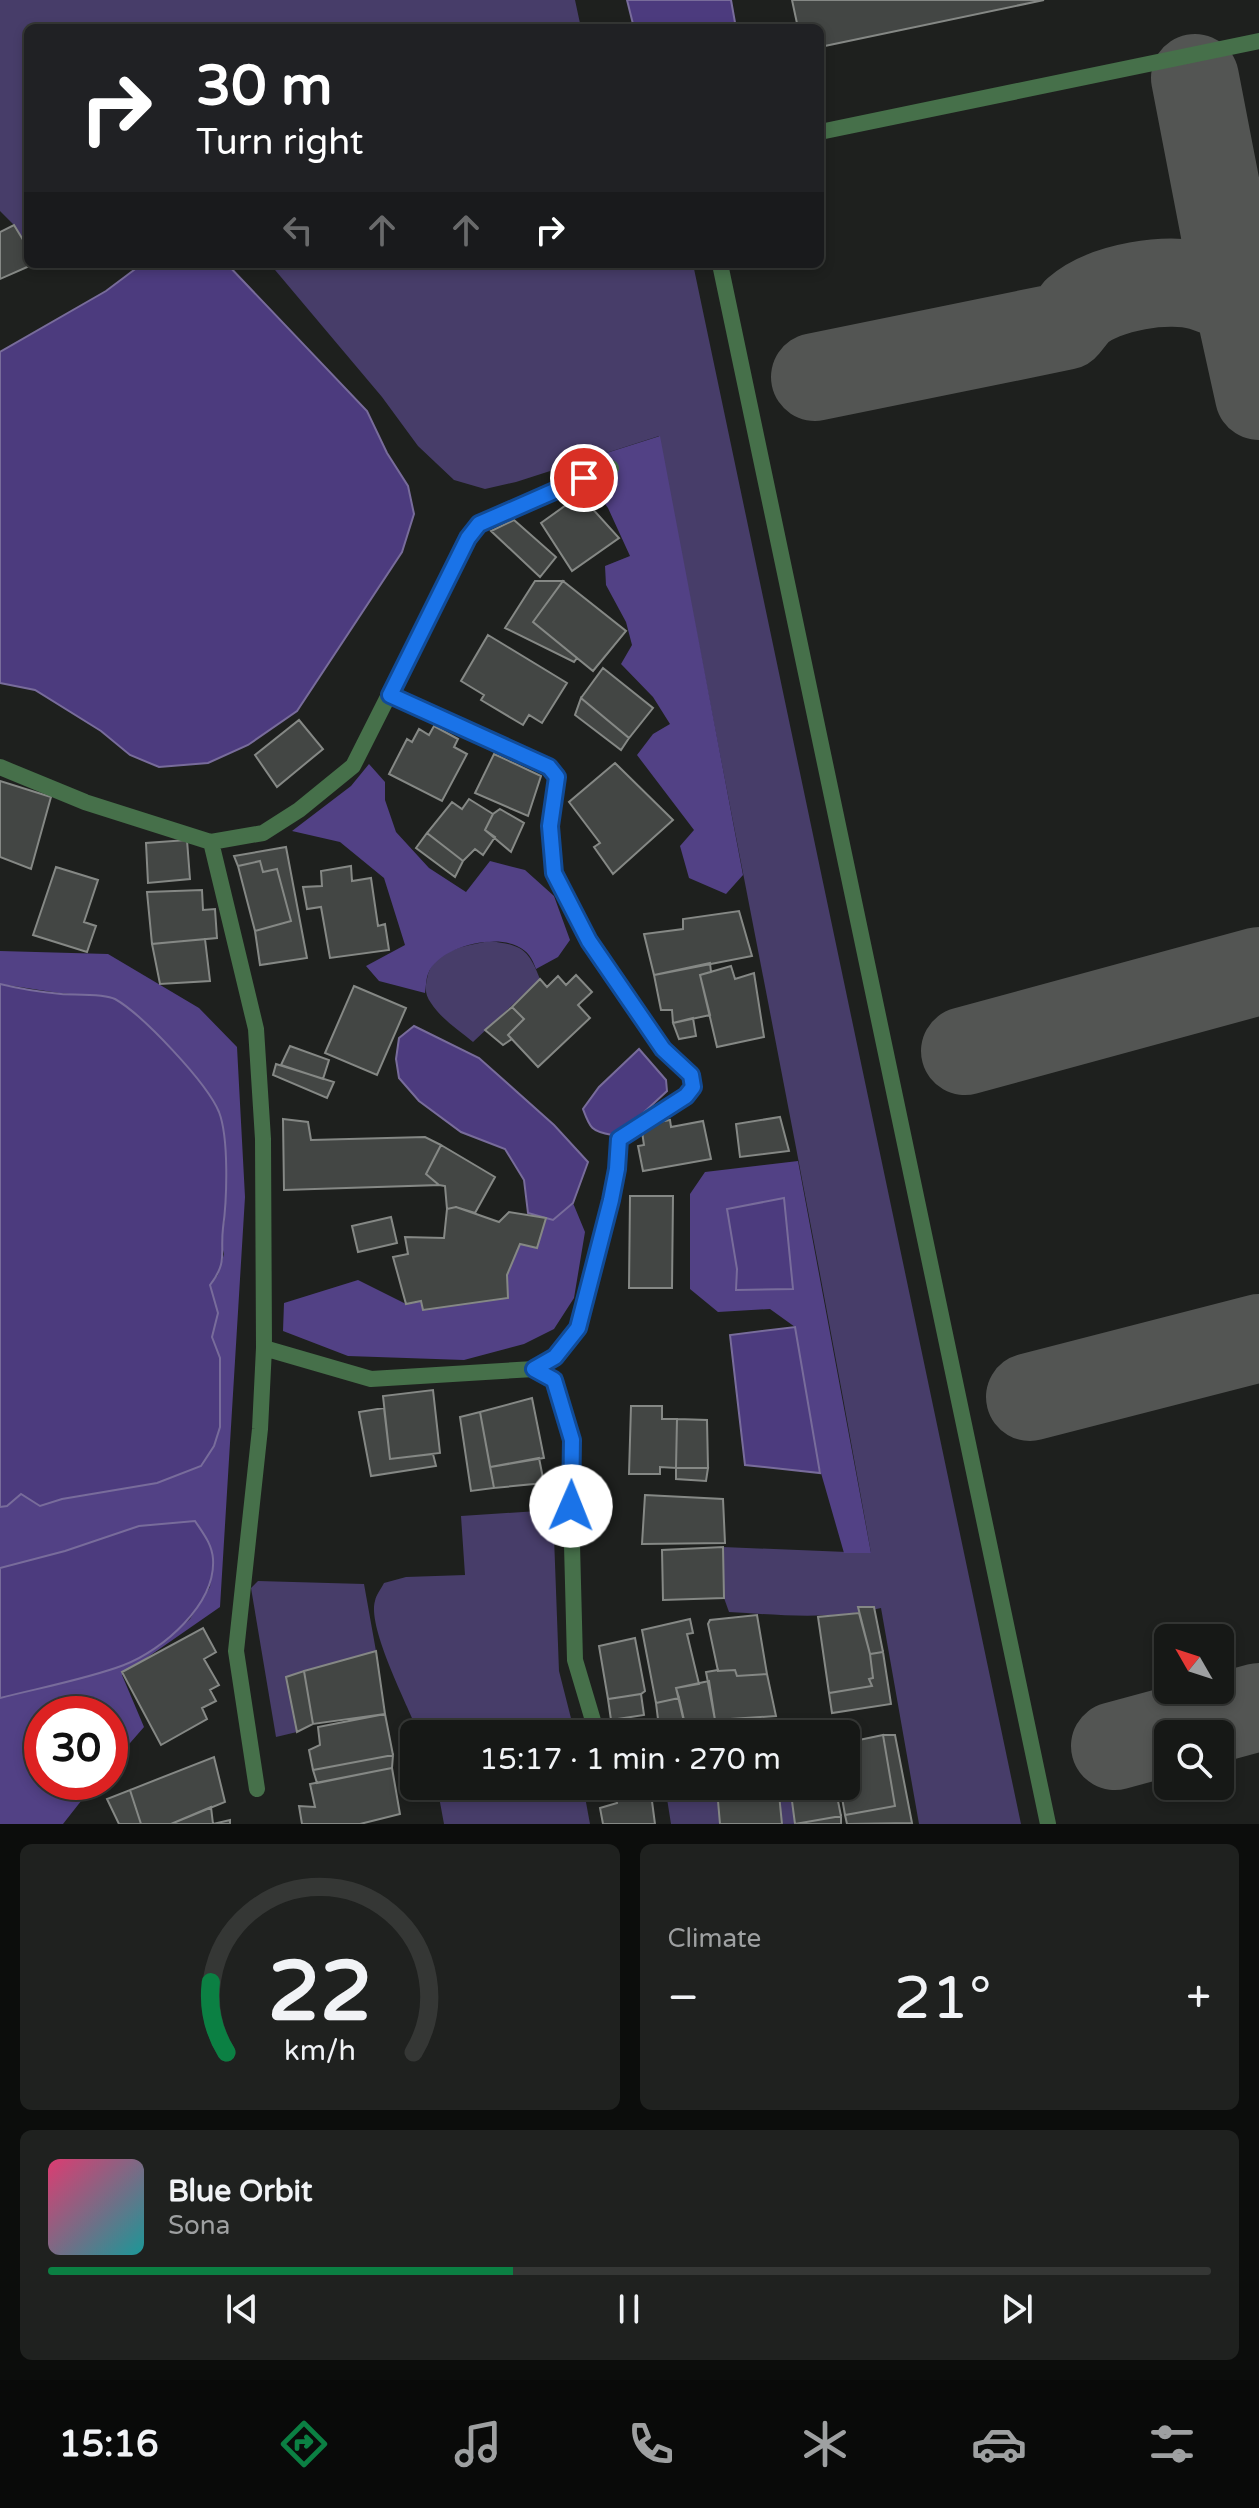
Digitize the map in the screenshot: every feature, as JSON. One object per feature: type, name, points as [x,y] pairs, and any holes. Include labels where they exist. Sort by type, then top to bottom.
[{"type":"street","points":[[824,131],[1259,41]]},
{"type":"street","points":[[721,268],[1048,1824]]},
{"type":"street","points":[[0,767],[85,802],[211,842],[263,833],[299,810],[353,766],[468,538],[479,524],[611,468]]},
{"type":"street","points":[[264,1348],[371,1379],[534,1369],[555,1357],[578,1328],[611,1200],[619,1139],[686,1096],[693,1087],[691,1075],[663,1049],[589,941],[554,873],[550,826],[557,777],[549,767],[390,695]]},
{"type":"street","points":[[211,842],[256,1029],[263,1139],[264,1348],[260,1429],[236,1651],[257,1789]]},
{"type":"street","points":[[534,1369],[554,1380],[572,1440],[575,1660],[593,1720]]},
{"type":"shaded area","points":[[0,0],[575,0],[580,24],[24,24],[24,240],[0,211]]},
{"type":"shaded area","points":[[627,0],[731,0],[735,24],[633,24]]},
{"type":"shaded area","points":[[137,268],[231,268],[367,411],[387,453],[408,486],[414,514],[402,552],[297,711],[248,745],[208,763],[159,767],[130,755],[101,731],[35,690],[0,683],[0,352],[106,291]]},
{"type":"shaded area","points":[[273,268],[694,268],[1021,1824],[919,1824],[881,1608],[824,1615],[729,1612],[724,1598],[723,1547],[871,1553],[659,436],[485,489],[454,480],[418,446],[382,397]]},
{"type":"shaded area","points":[[660,436],[743,875],[726,894],[689,878],[680,846],[694,830],[637,755],[653,734],[670,724],[653,697],[621,664],[632,645],[626,622],[606,585],[605,566],[630,556],[608,508],[575,463]]},
{"type":"shaded area","points":[[369,764],[385,782],[385,800],[396,832],[429,868],[466,892],[490,861],[525,870],[554,896],[570,940],[558,957],[536,969],[529,955],[517,946],[481,942],[454,950],[434,965],[427,976],[425,993],[379,981],[366,966],[405,945],[384,878],[340,842],[292,831],[351,786]]},
{"type":"shaded area","points":[[489,941],[522,950],[540,979],[473,1042],[435,1009],[427,994],[426,982],[430,969],[442,956]]},
{"type":"shaded area","points":[[0,951],[108,954],[199,1008],[237,1047],[245,1197],[220,1607],[122,1675],[144,1727],[128,1745],[128,1696],[24,1696],[24,1800],[82,1800],[63,1824],[0,1824],[0,1698],[126,1665],[166,1640],[190,1619],[210,1587],[213,1559],[208,1541],[65,1551],[0,1568],[0,1507],[8,1506],[21,1494],[40,1506],[62,1499],[157,1483],[201,1466],[219,1391],[220,1358],[212,1337],[218,1313],[210,1285],[218,1275],[224,1254],[221,1242],[225,1192],[174,1051],[113,998],[0,984]]},
{"type":"shaded area","points":[[0,984],[53,993],[104,996],[127,1007],[202,1084],[219,1112],[226,1152],[222,1257],[210,1285],[218,1313],[212,1337],[220,1358],[220,1427],[214,1446],[201,1466],[157,1483],[62,1499],[40,1506],[21,1494],[7,1506],[0,1507]]},
{"type":"shaded area","points":[[414,1026],[479,1058],[554,1125],[588,1162],[573,1203],[553,1220],[528,1213],[524,1180],[505,1149],[461,1132],[419,1101],[399,1078],[396,1059],[399,1038]]},
{"type":"shaded area","points":[[639,1049],[666,1080],[667,1091],[641,1115],[612,1135],[595,1130],[583,1109],[599,1087]]},
{"type":"shaded area","points":[[798,1161],[871,1553],[844,1553],[800,1400],[795,1327],[770,1309],[718,1312],[690,1289],[690,1194],[705,1172]]},
{"type":"shaded area","points":[[784,1198],[793,1289],[736,1290],[737,1269],[727,1209]]},
{"type":"shaded area","points":[[573,1203],[585,1232],[574,1298],[554,1329],[524,1344],[464,1360],[348,1356],[283,1331],[284,1303],[358,1280],[406,1304],[507,1275],[520,1244],[537,1247],[546,1218],[553,1220]]},
{"type":"shaded area","points":[[795,1327],[820,1473],[745,1465],[730,1335]]},
{"type":"shaded area","points":[[553,1510],[559,1671],[571,1720],[413,1720],[377,1629],[375,1601],[384,1583],[406,1577],[465,1575],[461,1516]]},
{"type":"shaded area","points":[[195,1521],[211,1548],[212,1576],[196,1608],[170,1637],[124,1665],[0,1698],[0,1568],[65,1551],[139,1526]]},
{"type":"shaded area","points":[[258,1581],[364,1584],[376,1651],[286,1677],[297,1732],[276,1737],[251,1588]]},
{"type":"shaded area","points":[[440,1800],[586,1800],[590,1824],[444,1824]]},
{"type":"shaded area","points":[[667,1800],[727,1800],[718,1801],[720,1824],[671,1824]]},
{"type":"shaded area","points":[[779,1800],[792,1800],[795,1824],[782,1824]]},
{"type":"building","points":[[792,0],[1044,0],[824,46],[824,24],[797,24]]},
{"type":"building","points":[[14,225],[24,241],[25,268],[0,279],[0,232]]},
{"type":"building","points":[[580,495],[619,538],[572,571],[541,523]]},
{"type":"building","points":[[514,520],[556,557],[540,577],[491,531]]},
{"type":"building","points":[[535,581],[563,581],[533,622],[577,658],[574,662],[505,628]]},
{"type":"building","points":[[563,581],[626,631],[593,671],[533,622]]},
{"type":"building","points":[[488,635],[567,683],[542,723],[529,715],[523,725],[481,700],[484,695],[461,681]]},
{"type":"building","points":[[603,668],[653,708],[629,738],[581,698]]},
{"type":"building","points":[[581,698],[629,738],[621,750],[575,715]]},
{"type":"building","points":[[299,720],[323,749],[277,787],[255,755]]},
{"type":"building","points":[[434,726],[458,739],[454,747],[467,754],[442,801],[389,774],[407,739],[412,742],[419,729],[429,735]]},
{"type":"building","points":[[494,754],[541,776],[528,816],[475,793]]},
{"type":"building","points":[[615,763],[673,820],[613,874],[594,847],[600,843],[569,802]]},
{"type":"building","points":[[0,781],[51,797],[31,869],[0,857]]},
{"type":"building","points":[[469,799],[493,814],[485,830],[495,837],[483,855],[475,849],[463,861],[427,833],[452,802],[462,809]]},
{"type":"building","points":[[500,809],[524,823],[511,852],[485,830],[493,814]]},
{"type":"building","points":[[427,833],[463,861],[455,877],[416,848]]},
{"type":"building","points":[[187,840],[190,879],[148,883],[146,843]]},
{"type":"building","points":[[286,847],[307,958],[260,965],[255,931],[291,921],[277,869],[263,872],[260,861],[238,866],[234,856]]},
{"type":"building","points":[[260,861],[263,872],[277,869],[291,921],[255,931],[238,866]]},
{"type":"building","points":[[351,866],[352,881],[371,878],[378,926],[385,924],[389,950],[330,958],[321,907],[307,909],[303,887],[322,886],[321,871]]},
{"type":"building","points":[[56,867],[98,880],[84,922],[96,926],[87,952],[33,935]]},
{"type":"building","points":[[202,890],[203,910],[215,909],[217,938],[152,944],[147,892]]},
{"type":"building","points":[[739,911],[752,956],[654,975],[644,934],[683,929],[683,919]]},
{"type":"building","points":[[205,939],[210,981],[160,984],[152,944]]},
{"type":"building","points":[[710,963],[711,972],[700,975],[710,1015],[673,1023],[672,1010],[661,1010],[654,975]]},
{"type":"building","points":[[731,966],[735,979],[754,973],[764,1037],[717,1047],[700,975]]},
{"type":"building","points":[[576,975],[592,992],[578,1005],[590,1018],[538,1067],[508,1035],[524,1019],[512,1007],[540,979],[547,987],[558,976],[566,985]]},
{"type":"building","points":[[354,986],[406,1008],[377,1075],[325,1053]]},
{"type":"building","points":[[512,1007],[524,1019],[508,1035],[512,1039],[503,1045],[485,1030]]},
{"type":"building","points":[[693,1018],[696,1036],[679,1039],[673,1023]]},
{"type":"building","points":[[290,1046],[329,1060],[323,1079],[281,1065]]},
{"type":"building","points":[[276,1064],[334,1082],[327,1098],[273,1075]]},
{"type":"building","points":[[780,1117],[789,1151],[740,1157],[736,1124]]},
{"type":"building","points":[[283,1119],[308,1122],[311,1140],[425,1137],[441,1145],[426,1174],[439,1185],[284,1190]]},
{"type":"building","points":[[670,1120],[671,1127],[703,1121],[711,1159],[643,1171],[638,1146],[644,1145],[641,1125]]},
{"type":"building","points":[[441,1145],[495,1177],[475,1213],[456,1207],[447,1209],[445,1186],[426,1174]]},
{"type":"building","points":[[630,1196],[673,1196],[672,1288],[629,1288]]},
{"type":"building","points":[[456,1207],[499,1222],[509,1212],[546,1218],[537,1248],[520,1244],[507,1275],[508,1298],[423,1310],[421,1301],[406,1304],[393,1257],[408,1254],[405,1237],[444,1238],[447,1209]]},
{"type":"building","points":[[391,1217],[397,1243],[358,1252],[352,1226]]},
{"type":"building","points":[[433,1390],[440,1453],[390,1459],[383,1396]]},
{"type":"building","points":[[532,1398],[544,1458],[490,1467],[480,1412]]},
{"type":"building","points":[[631,1406],[662,1406],[662,1419],[677,1419],[676,1468],[660,1467],[660,1474],[629,1474]]},
{"type":"building","points":[[384,1408],[390,1459],[433,1454],[436,1466],[371,1476],[359,1412]]},
{"type":"building","points":[[480,1412],[494,1488],[471,1491],[460,1417]]},
{"type":"building","points":[[677,1419],[707,1420],[708,1468],[676,1468]]},
{"type":"building","points":[[539,1458],[544,1483],[494,1488],[490,1467]]},
{"type":"building","points":[[676,1468],[708,1468],[706,1481],[676,1479]]},
{"type":"building","points":[[645,1495],[723,1499],[725,1543],[642,1544]]},
{"type":"building","points":[[723,1547],[724,1598],[663,1600],[662,1550]]},
{"type":"building","points":[[858,1607],[874,1607],[883,1652],[870,1654]]},
{"type":"building","points":[[859,1613],[870,1654],[873,1678],[869,1679],[872,1686],[829,1693],[818,1617]]},
{"type":"building","points":[[757,1615],[767,1674],[737,1676],[735,1670],[718,1671],[708,1624],[710,1620]]},
{"type":"building","points":[[690,1619],[693,1633],[687,1634],[699,1684],[676,1688],[679,1698],[656,1703],[642,1630]]},
{"type":"building","points":[[203,1628],[216,1652],[204,1659],[219,1685],[210,1690],[216,1701],[202,1708],[207,1719],[161,1745],[122,1672]]},
{"type":"building","points":[[635,1638],[645,1691],[608,1699],[599,1646]]},
{"type":"building","points":[[376,1651],[385,1714],[313,1724],[304,1671]]},
{"type":"building","points":[[883,1652],[891,1704],[832,1713],[829,1693],[872,1686],[869,1679],[873,1678],[870,1654]]},
{"type":"building","points":[[735,1670],[737,1676],[767,1674],[776,1716],[715,1720],[706,1672]]},
{"type":"building","points":[[304,1671],[313,1724],[297,1732],[286,1677]]},
{"type":"building","points":[[709,1681],[715,1720],[684,1720],[676,1688]]},
{"type":"building","points":[[641,1694],[644,1715],[611,1720],[608,1699]]},
{"type":"building","points":[[679,1698],[684,1720],[658,1720],[656,1703]]},
{"type":"building","points":[[385,1714],[393,1755],[313,1770],[309,1750],[320,1745],[318,1727]]},
{"type":"building","points":[[883,1735],[895,1806],[845,1815],[842,1800],[860,1800],[860,1740]]},
{"type":"building","points":[[883,1735],[895,1735],[912,1823],[847,1824],[845,1815],[895,1806]]},
{"type":"building","points":[[393,1755],[392,1768],[317,1783],[313,1770]]},
{"type":"building","points":[[214,1757],[225,1802],[171,1824],[141,1824],[130,1790]]},
{"type":"building","points":[[392,1768],[400,1814],[360,1824],[302,1824],[299,1806],[315,1807],[310,1784]]},
{"type":"building","points":[[128,1791],[141,1824],[119,1824],[107,1800],[128,1800]]},
{"type":"building","points":[[617,1800],[652,1800],[655,1824],[603,1824],[600,1808],[617,1803]]},
{"type":"building","points":[[780,1800],[782,1824],[720,1824],[718,1801]]},
{"type":"building","points":[[792,1800],[838,1800],[841,1816],[795,1824]]},
{"type":"building","points":[[211,1807],[213,1824],[171,1824]]},
{"type":"building","points":[[841,1816],[841,1824],[795,1824]]},
{"type":"taxiway","points":[[1195,78],[1238,301]]},
{"type":"taxiway","points":[[1259,281],[1238,301],[1259,396]]},
{"type":"taxiway","points":[[815,377],[1065,326],[1077,311],[1089,303],[1137,286],[1189,284],[1238,301]]},
{"type":"taxiway","points":[[965,1051],[1259,971]]},
{"type":"taxiway","points":[[1030,1397],[1259,1338]]},
{"type":"taxiway","points":[[1115,1746],[1259,1707]]},
{"type":"route","points":[[571,1506],[572,1440],[561,1398],[554,1380],[534,1369],[555,1357],[578,1328],[611,1200],[619,1139],[686,1096],[693,1087],[691,1075],[663,1049],[589,941],[554,873],[550,826],[557,777],[549,767],[390,695],[468,538],[479,524],[584,478]]}]
